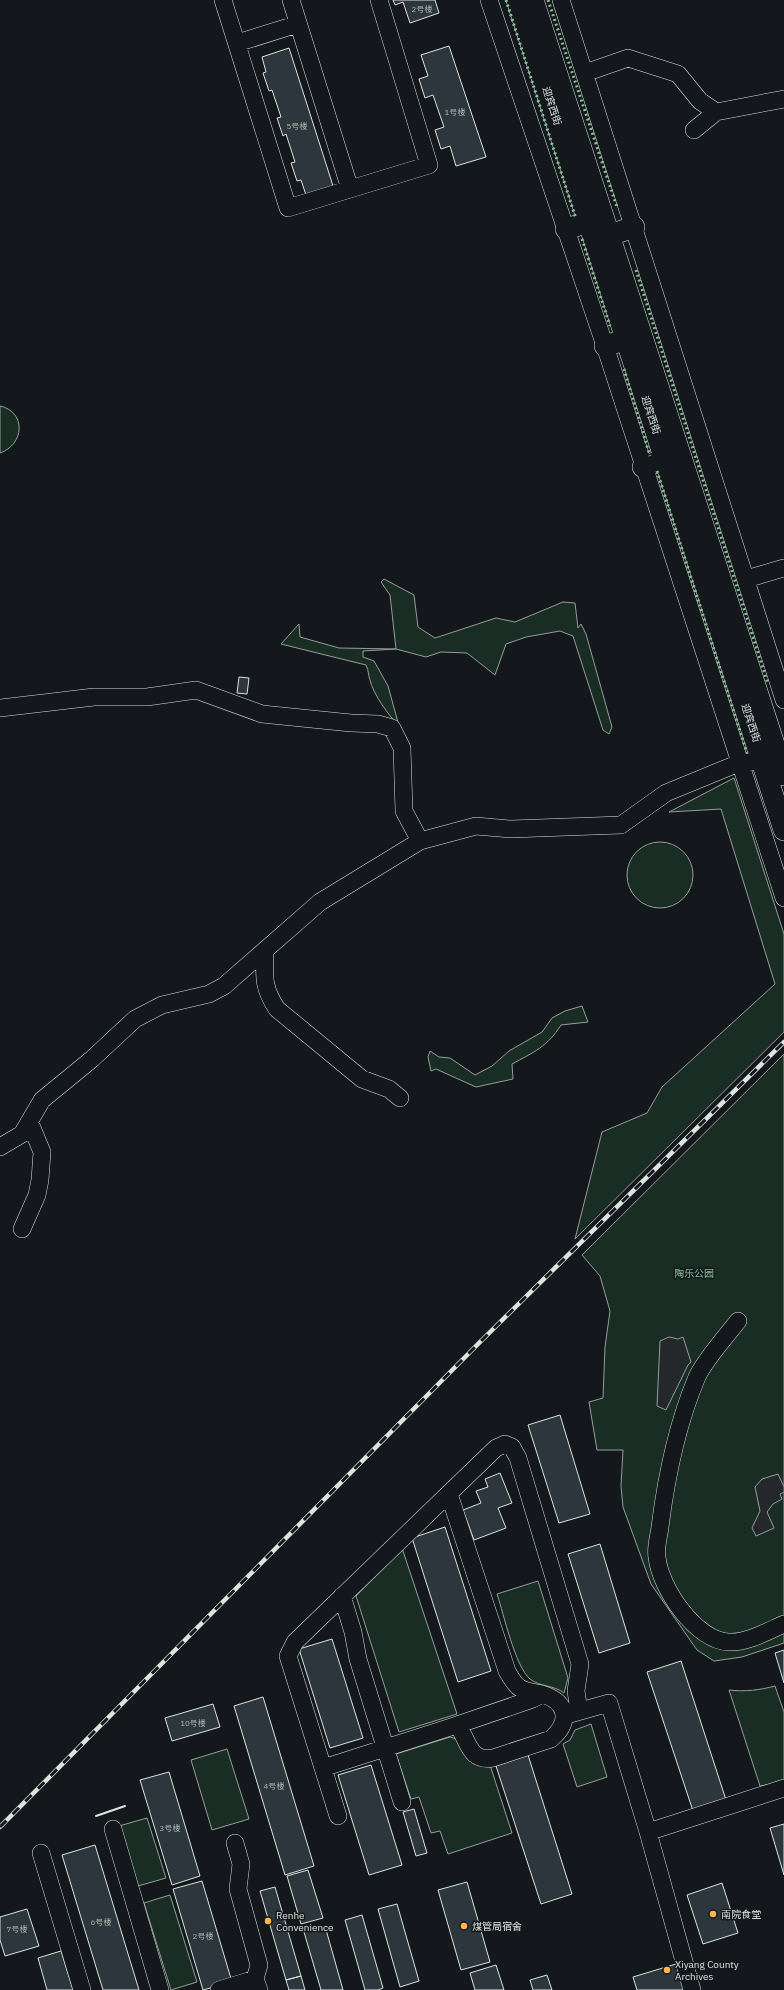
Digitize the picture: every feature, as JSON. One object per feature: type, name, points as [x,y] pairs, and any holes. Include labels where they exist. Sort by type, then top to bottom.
[{"type":"main road","name":"迎宾西街","points":[[517,0],[665,459],[778,766]]},
{"type":"main road","name":"迎宾西街","points":[[533,0],[610,235],[778,766],[784,830]]},
{"type":"main road","points":[[566,229],[589,222]]},
{"type":"main road","points":[[610,235],[634,227]]},
{"type":"main road","points":[[605,346],[627,339]]},
{"type":"main road","points":[[643,468],[665,459]]},
{"type":"street","points":[[223,0],[288,208],[430,165],[378,0]]},
{"type":"street","points":[[291,0],[350,189]]},
{"type":"street","points":[[489,0],[605,346],[643,468],[784,898]]},
{"type":"street","points":[[561,0],[784,700]]},
{"type":"street","points":[[237,43],[298,24]]},
{"type":"street","points":[[585,73],[628,58],[678,74],[700,101],[716,112]]},
{"type":"street","points":[[694,130],[716,112],[784,99]]},
{"type":"street","points":[[746,579],[784,568]]},
{"type":"street","points":[[0,708],[94,697],[147,697],[196,690],[262,714],[378,724],[392,728],[402,748],[404,811],[420,841]]},
{"type":"street","points":[[0,1147],[22,1134],[30,1123],[42,1100],[92,1059],[135,1018],[162,1005],[209,994],[224,986],[265,952],[320,902],[420,841],[476,826],[511,829],[622,825],[666,793],[739,763],[778,766]]},
{"type":"street","points":[[265,952],[264,977],[268,995],[277,1009],[362,1080],[389,1088],[400,1098]]},
{"type":"street","points":[[22,1229],[37,1195],[40,1180],[42,1152],[30,1123]]},
{"type":"street","points":[[738,1321],[698,1376],[681,1425],[666,1483],[656,1557],[663,1580],[686,1618],[708,1635],[728,1642],[743,1641],[784,1624]]},
{"type":"street","points":[[338,1816],[288,1656],[295,1642],[342,1596],[496,1448],[505,1444],[512,1446],[518,1458],[580,1664],[576,1691],[572,1713],[561,1729],[551,1739],[484,1760],[477,1757],[472,1752],[457,1725]]},
{"type":"street","points":[[449,1494],[507,1672],[513,1682],[521,1690],[542,1694],[555,1699],[572,1713]]},
{"type":"street","points":[[342,1596],[353,1632],[358,1659],[402,1802]]},
{"type":"street","points":[[323,1768],[457,1725],[533,1699],[542,1694]]},
{"type":"street","points":[[572,1713],[609,1703],[648,1832],[692,1990]]},
{"type":"street","points":[[648,1832],[784,1788]]},
{"type":"street","points":[[113,1830],[160,1990]]},
{"type":"street","points":[[648,1832],[700,1990]]},
{"type":"street","points":[[219,1990],[257,1984],[259,1965],[238,1889],[241,1864],[235,1843]]},
{"type":"street","points":[[42,1853],[82,1990]]},
{"type":"green space","points":[[0,406],[9,409],[15,415],[18,421],[19,429],[18,436],[14,443],[8,449],[0,453]]},
{"type":"green space","points":[[384,579],[414,595],[418,627],[435,638],[496,618],[515,622],[563,602],[575,603],[578,628],[581,624],[586,634],[612,727],[609,734],[603,730],[573,636],[560,631],[526,637],[506,644],[495,675],[467,653],[441,652],[426,657],[396,649],[390,595],[381,582]]},
{"type":"green space","points":[[299,624],[300,637],[339,648],[396,649],[363,651],[363,657],[374,661],[388,686],[399,726],[386,711],[374,692],[366,665],[281,644]]},
{"type":"green space","points":[[734,778],[784,934],[784,1032],[575,1239],[602,1132],[647,1113],[662,1087],[775,984],[721,809],[669,812]]},
{"type":"green space","points":[[660,842],[673,845],[683,852],[690,862],[693,875],[690,888],[683,898],[673,905],[660,908],[647,905],[637,898],[630,888],[627,875],[630,862],[637,852],[647,845]]},
{"type":"green space","points":[[582,1006],[588,1022],[561,1025],[551,1039],[545,1044],[512,1064],[513,1079],[476,1087],[436,1069],[431,1071],[428,1057],[430,1051],[439,1057],[450,1058],[475,1075],[492,1066],[509,1051],[542,1032],[552,1018],[565,1011]]},
{"type":"green space","name":"陶乐公园","points":[[784,1054],[784,1643],[742,1657],[714,1661],[697,1650],[651,1584],[623,1507],[621,1486],[623,1450],[597,1450],[589,1402],[603,1398],[605,1347],[610,1311],[600,1276],[582,1255]]},
{"type":"green space","points":[[402,1548],[457,1714],[399,1732],[356,1596]]},
{"type":"green space","points":[[538,1581],[568,1678],[564,1693],[560,1690],[534,1682],[525,1672],[515,1652],[497,1594]]},
{"type":"green space","points":[[775,1686],[784,1712],[784,1782],[760,1786],[729,1690],[741,1691],[764,1689]]},
{"type":"green space","points":[[591,1724],[607,1777],[577,1787],[563,1744],[570,1740],[575,1730]]},
{"type":"green space","points":[[450,1737],[457,1739],[490,1765],[512,1833],[448,1854],[440,1831],[431,1833],[419,1797],[411,1799],[396,1754]]},
{"type":"green space","points":[[227,1749],[249,1819],[212,1830],[191,1760]]},
{"type":"green space","points":[[147,1818],[166,1878],[138,1886],[119,1826]]},
{"type":"green space","points":[[170,1895],[197,1982],[171,1990],[144,1903]]},
{"type":"shaded area","points":[[669,1337],[678,1339],[683,1337],[691,1362],[688,1365],[666,1410],[657,1406],[660,1341]]},
{"type":"shaded area","points":[[778,1474],[784,1487],[784,1492],[780,1494],[782,1499],[773,1504],[767,1512],[774,1528],[756,1536],[752,1528],[760,1511],[755,1487],[762,1479]]},
{"type":"building","points":[[393,0],[435,0],[439,13],[410,23],[403,2],[395,5]]},
{"type":"building","points":[[449,46],[486,157],[456,166],[450,146],[441,149],[435,130],[444,127],[433,95],[425,98],[419,79],[428,76],[421,55]]},
{"type":"building","points":[[289,48],[334,189],[307,198],[301,180],[297,181],[291,163],[295,162],[286,134],[283,136],[277,118],[281,117],[272,90],[269,91],[263,73],[266,72],[262,57]]},
{"type":"building","points":[[239,677],[249,678],[247,694],[237,693]]},
{"type":"building","points":[[560,1415],[590,1514],[559,1523],[528,1425]]},
{"type":"building","points":[[500,1473],[512,1503],[498,1508],[506,1528],[474,1540],[463,1510],[481,1503],[476,1491],[488,1487],[485,1479]]},
{"type":"building","points":[[445,1527],[491,1671],[458,1682],[412,1538]]},
{"type":"building","points":[[600,1544],[630,1643],[599,1653],[568,1554]]},
{"type":"building","points":[[332,1639],[363,1738],[330,1748],[299,1649]]},
{"type":"building","points":[[784,1650],[784,1683],[775,1653]]},
{"type":"building","points":[[681,1661],[726,1800],[693,1811],[647,1672]]},
{"type":"building","points":[[263,1697],[314,1866],[285,1875],[234,1706]]},
{"type":"building","points":[[213,1704],[220,1727],[172,1741],[165,1718]]},
{"type":"building","points":[[528,1755],[572,1894],[541,1904],[496,1766]]},
{"type":"building","points":[[371,1765],[402,1865],[369,1875],[338,1775]]},
{"type":"building","points":[[169,1772],[200,1876],[172,1885],[140,1780]]},
{"type":"building","points":[[414,1809],[427,1853],[416,1856],[403,1812]]},
{"type":"building","points":[[784,1824],[784,1875],[770,1828]]},
{"type":"building","points":[[95,1845],[139,1990],[103,1990],[62,1855]]},
{"type":"building","points":[[308,1870],[323,1918],[301,1924],[287,1876]]},
{"type":"building","points":[[202,1881],[232,1982],[203,1990],[173,1889]]},
{"type":"building","name":"煤管局宿舍","points":[[467,1882],[490,1962],[461,1970],[438,1890]]},
{"type":"building","name":"南院食堂","points":[[722,1883],[738,1933],[703,1944],[687,1895]]},
{"type":"building","points":[[275,1887],[301,1976],[286,1980],[260,1891]]},
{"type":"building","points":[[397,1904],[419,1981],[400,1987],[378,1909]]},
{"type":"building","points":[[27,1909],[39,1946],[5,1956],[0,1940],[0,1917]]},
{"type":"building","points":[[362,1915],[383,1988],[378,1990],[365,1990],[345,1920]]},
{"type":"building","points":[[325,1926],[343,1990],[321,1990],[304,1932]]},
{"type":"building","points":[[61,1951],[73,1990],[47,1990],[38,1958]]},
{"type":"building","name":"Xiyang County Archives","points":[[676,1964],[685,1990],[637,1990],[633,1977]]},
{"type":"building","points":[[496,1965],[504,1990],[475,1990],[470,1973]]},
{"type":"building","points":[[547,1975],[552,1990],[533,1990],[530,1980]]},
{"type":"building","points":[[301,1976],[305,1990],[289,1990],[286,1980]]},
{"type":"railway","points":[[0,1827],[480,1342],[784,1042]]},
{"type":"hedge","points":[[506,0],[576,219]]},
{"type":"hedge","points":[[548,0],[617,207]]},
{"type":"hedge","points":[[582,239],[610,326]]},
{"type":"hedge","points":[[636,270],[768,684]]},
{"type":"hedge","points":[[624,369],[650,456]]},
{"type":"hedge","points":[[657,471],[747,753]]},
{"type":"wall","points":[[96,1816],[125,1806]]},
{"type":"place","name":"南院食堂","points":[[713,1914]]},
{"type":"place","name":"Renhe Convenience","points":[[268,1921]]},
{"type":"place","name":"煤管局宿舍","points":[[464,1926]]},
{"type":"place","name":"Xiyang County Archives","points":[[667,1970]]}]
